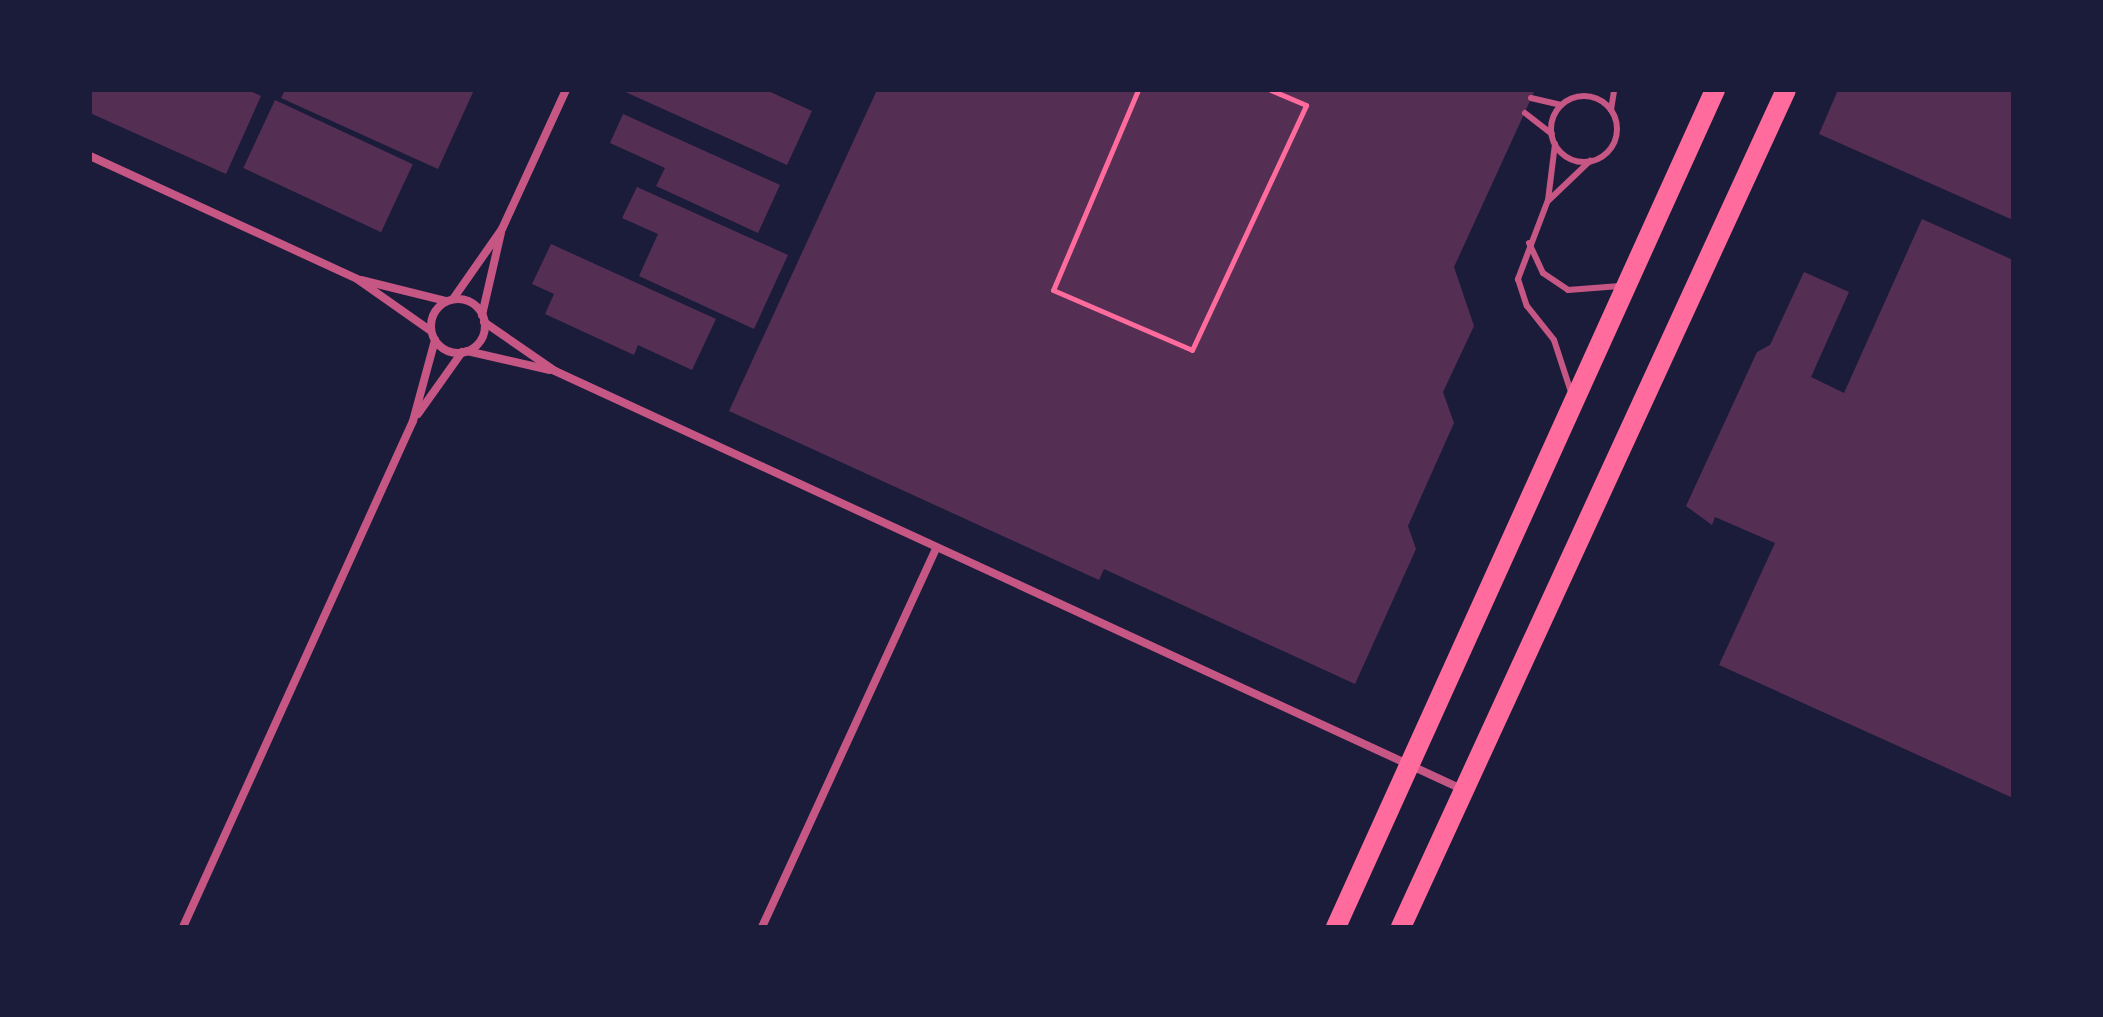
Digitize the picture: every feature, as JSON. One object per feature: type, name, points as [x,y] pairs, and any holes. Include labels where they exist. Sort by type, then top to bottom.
[{"type":"main road","points":[[1336,927],[1630,284],[1715,90]]},
{"type":"main road","points":[[1401,927],[1786,90]]},
{"type":"street","points":[[183,927],[413,421],[433,336],[450,300],[502,229],[566,90]]},
{"type":"street","points":[[90,156],[357,279],[450,300],[483,318],[555,371],[1465,790]]},
{"type":"street","points":[[413,421],[464,352],[481,339],[502,229]]},
{"type":"street","points":[[357,279],[433,336],[464,352],[555,371]]},
{"type":"street","points":[[762,927],[936,548]]},
{"type":"lane","points":[[1548,200],[1614,143],[1611,110],[1614,90]]},
{"type":"lane","points":[[1531,98],[1561,105],[1584,93],[1611,110]]},
{"type":"lane","points":[[1561,105],[1552,134],[1555,144],[1548,200],[1529,243],[1518,279],[1527,306],[1554,340],[1575,405]]},
{"type":"lane","points":[[1525,113],[1552,134]]},
{"type":"lane","points":[[1555,144],[1570,158],[1590,161]]},
{"type":"lane","points":[[1529,243],[1543,273],[1568,290],[1630,284]]},
{"type":"path","points":[[1138,90],[1053,290],[1192,350],[1306,105],[1271,90]]},
{"type":"building","points":[[90,90],[248,90],[261,96],[226,174],[90,113]]},
{"type":"building","points":[[285,90],[474,90],[438,169],[281,98]]},
{"type":"building","points":[[621,90],[766,90],[812,111],[787,165]]},
{"type":"building","points":[[877,90],[1535,90],[1454,267],[1474,326],[1443,392],[1454,423],[1408,526],[1416,549],[1355,684],[1104,569],[1099,580],[729,411]]},
{"type":"building","points":[[1838,90],[2013,90],[2013,220],[1819,134]]},
{"type":"building","points":[[275,100],[413,164],[381,232],[243,168]]},
{"type":"building","points":[[623,114],[780,185],[758,233],[656,186],[665,168],[610,143]]},
{"type":"building","points":[[637,187],[788,255],[754,329],[639,276],[658,234],[622,218]]},
{"type":"building","points":[[1922,219],[2013,260],[2013,798],[1719,665],[1775,543],[1715,517],[1712,525],[1686,506],[1757,352],[1770,345],[1804,272],[1849,292],[1811,377],[1844,393]]},
{"type":"building","points":[[551,244],[716,319],[692,370],[638,345],[634,355],[545,314],[554,294],[532,284]]}]
